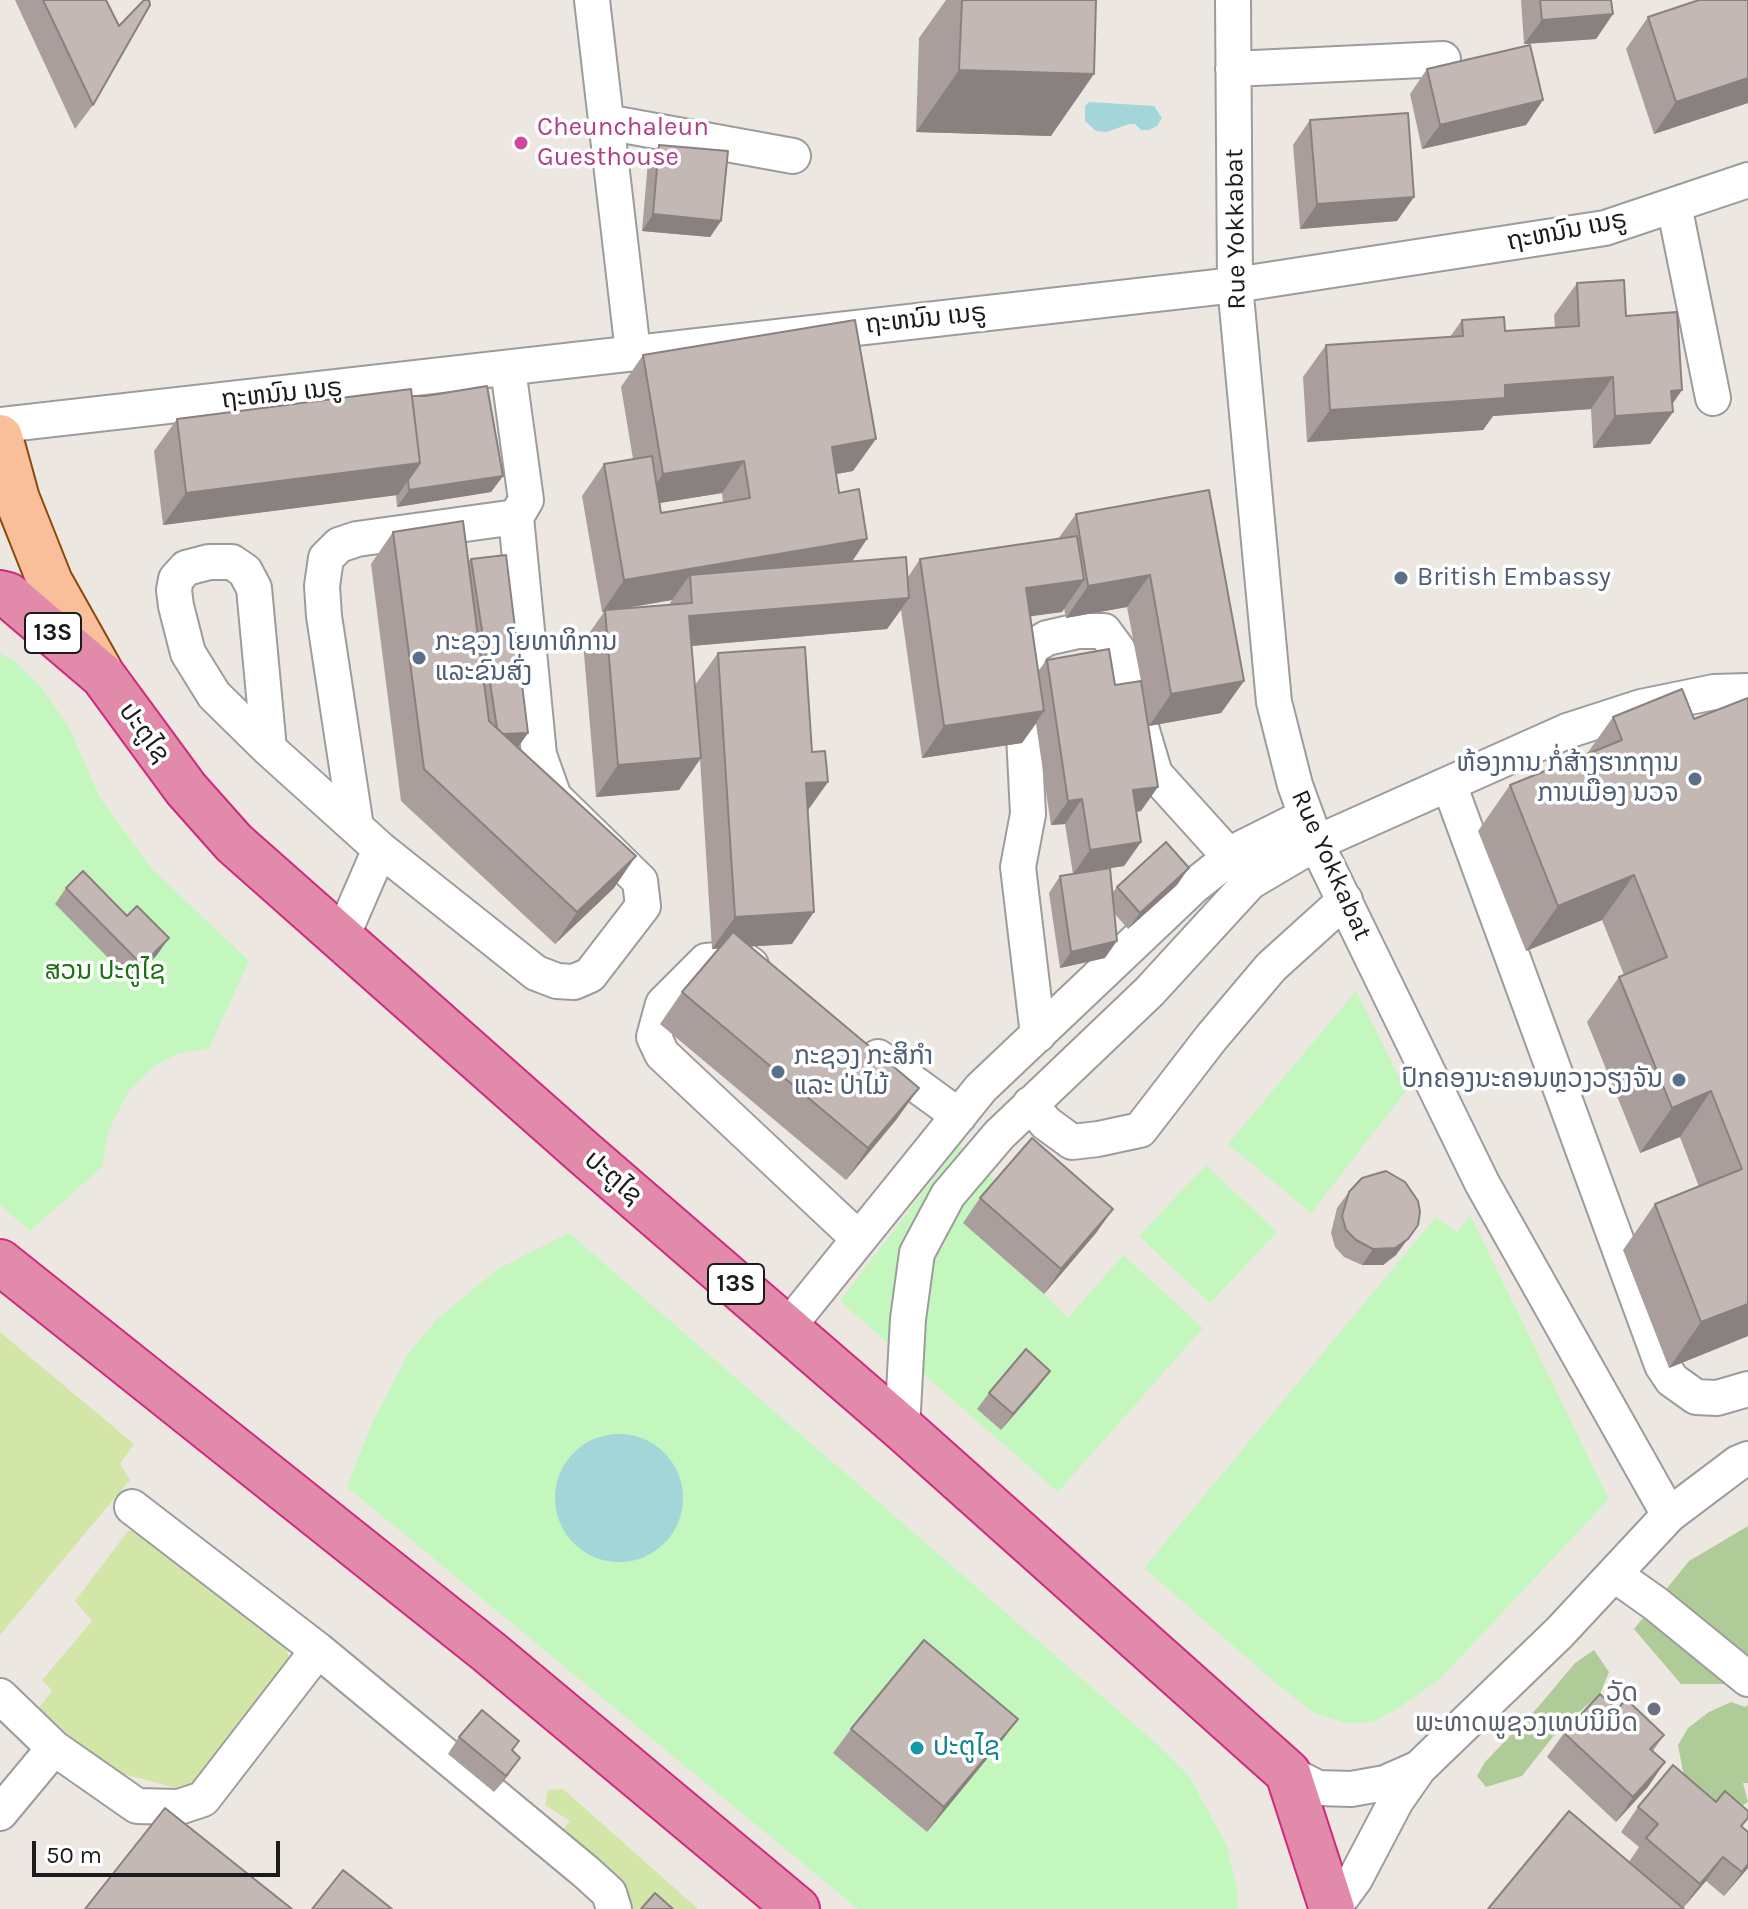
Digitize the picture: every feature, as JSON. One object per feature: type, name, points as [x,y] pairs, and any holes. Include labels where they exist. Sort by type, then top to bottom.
[{"type":"highway","name":"ປະຕູໄຊ","points":[[0,593],[8,595],[103,676],[195,800],[234,843],[902,1428],[1288,1773]]},
{"type":"highway","points":[[0,1262],[489,1652],[797,1909]]},
{"type":"highway","points":[[1288,1773],[1332,1909]]},
{"type":"main road","points":[[0,437],[17,499],[50,582],[103,676]]},
{"type":"street","points":[[592,0],[633,352]]},
{"type":"street","name":"Rue Yokkabat","points":[[1233,0],[1235,285],[1274,702],[1295,785],[1311,829],[1482,1183],[1669,1515]]},
{"type":"street","points":[[1233,69],[1443,59]]},
{"type":"street","points":[[606,122],[793,156]]},
{"type":"street","name":"ຖະຫນົນ ເນຣູ","points":[[0,425],[1235,285],[1605,228],[1748,180]]},
{"type":"street","points":[[1674,205],[1713,398]]},
{"type":"street","points":[[269,749],[254,588],[245,571],[232,562],[209,562],[186,568],[176,579],[176,606],[188,653],[214,695],[269,749],[368,838],[536,973],[557,981],[574,982],[590,975],[643,906],[640,881],[554,797],[539,755],[516,517],[526,500],[508,369]]},
{"type":"street","points":[[341,939],[368,838],[324,616],[322,586],[326,558],[339,545],[357,539],[516,517]]},
{"type":"street","points":[[1038,1035],[1018,867],[1028,814],[1021,676],[1032,647],[1047,638],[1078,631],[1104,631],[1118,650],[1155,774],[1230,857]]},
{"type":"street","points":[[787,1328],[981,1088],[1194,886],[1242,848],[1449,784],[1596,720],[1714,692],[1748,691]]},
{"type":"street","points":[[1449,784],[1662,1365],[1672,1380],[1696,1397],[1717,1398],[1748,1389]]},
{"type":"street","points":[[902,1428],[908,1319],[917,1253],[948,1195],[999,1135],[1149,992],[1250,882],[1311,829]]},
{"type":"street","points":[[1030,1104],[1046,1123],[1072,1142],[1140,1130],[1271,967],[1345,900]]},
{"type":"street","points":[[780,986],[741,958],[706,961],[663,1004],[654,1037],[662,1054],[859,1239]]},
{"type":"street","points":[[856,1042],[959,1116]]},
{"type":"street","points":[[1332,1909],[1355,1879],[1396,1801],[1419,1768],[1615,1575],[1669,1515],[1738,1463],[1748,1459]]},
{"type":"street","points":[[132,1507],[318,1650],[586,1872],[609,1893],[614,1909]]},
{"type":"street","points":[[1615,1575],[1656,1604],[1748,1679]]},
{"type":"street","points":[[0,1696],[54,1748],[137,1806],[179,1807],[203,1799],[318,1650]]},
{"type":"street","points":[[0,1813],[54,1748]]},
{"type":"street","points":[[1288,1773],[1318,1788],[1351,1789],[1385,1783],[1419,1768]]},
{"type":"green space","name":"ສວນ ປະຕູໄຊ","points":[[0,653],[13,660],[41,687],[69,727],[100,798],[152,869],[249,961],[209,1048],[179,1053],[156,1065],[129,1090],[108,1132],[102,1167],[30,1231],[0,1205]]},
{"type":"green space","points":[[1356,991],[1406,1091],[1311,1213],[1228,1144]]},
{"type":"green space","points":[[959,1145],[998,1182],[964,1223],[1068,1318],[1123,1255],[1203,1328],[1058,1492],[840,1301]]},
{"type":"green space","points":[[1206,1165],[1277,1232],[1210,1303],[1139,1236]]},
{"type":"green space","points":[[1470,1215],[1609,1499],[1439,1680],[1372,1722],[1347,1723],[1314,1713],[1144,1568],[1436,1217],[1457,1232]]},
{"type":"green space","points":[[569,1233],[1158,1745],[1189,1776],[1227,1846],[1237,1889],[1238,1909],[858,1909],[347,1487],[371,1425],[408,1354],[436,1320],[498,1269]]},
{"type":"green space","points":[[0,1332],[134,1444],[120,1464],[130,1480],[0,1635]]},
{"type":"green space","points":[[1748,1526],[1748,1679],[1736,1684],[1681,1684],[1634,1629],[1689,1561]]},
{"type":"green space","points":[[128,1531],[148,1532],[286,1646],[289,1659],[286,1677],[197,1785],[180,1789],[108,1770],[39,1708],[52,1690],[42,1680],[92,1621],[75,1601]]},
{"type":"green space","points":[[1594,1650],[1609,1672],[1600,1694],[1559,1729],[1522,1776],[1486,1787],[1477,1776],[1485,1762],[1575,1663]]},
{"type":"green space","points":[[1731,1702],[1745,1707],[1748,1705],[1748,1783],[1743,1783],[1748,1802],[1729,1814],[1687,1792],[1678,1745],[1688,1728],[1709,1712]]},
{"type":"green space","points":[[563,1789],[698,1909],[630,1909],[630,1900],[560,1834],[570,1821],[545,1805],[548,1790]]},
{"type":"water","points":[[1089,102],[1154,106],[1162,118],[1157,126],[1149,130],[1129,124],[1107,132],[1096,131],[1085,121],[1085,106]]},
{"type":"water","points":[[619,1434],[644,1439],[664,1453],[678,1473],[683,1498],[678,1523],[664,1543],[644,1557],[619,1562],[594,1557],[574,1543],[560,1523],[555,1498],[560,1473],[574,1453],[594,1439]]},
{"type":"building","points":[[43,0],[106,0],[119,26],[144,0],[149,0],[150,5],[93,105]]},
{"type":"building","points":[[962,0],[1096,0],[1094,74],[959,70]]},
{"type":"building","points":[[1540,0],[1611,0],[1613,14],[1542,20]]},
{"type":"building","points":[[1699,0],[1748,0],[1748,78],[1676,102],[1648,17]]},
{"type":"building","points":[[1530,45],[1543,100],[1440,125],[1427,69]]},
{"type":"building","points":[[1408,113],[1414,197],[1317,204],[1310,120]]},
{"type":"building","points":[[659,145],[728,151],[721,221],[653,214]]},
{"type":"building","points":[[1624,280],[1626,316],[1677,312],[1682,390],[1671,391],[1673,412],[1615,416],[1613,377],[1505,385],[1505,398],[1330,410],[1326,345],[1463,336],[1462,320],[1504,317],[1505,331],[1579,326],[1577,283]]},
{"type":"building","points":[[855,320],[876,439],[832,447],[839,493],[859,489],[867,539],[624,580],[604,464],[652,456],[661,513],[750,498],[744,461],[663,474],[643,355]]},
{"type":"building","points":[[487,386],[503,476],[409,490],[408,480],[420,463],[412,396]]},
{"type":"building","points":[[411,389],[420,463],[186,493],[177,419]]},
{"type":"building","points":[[1209,490],[1244,681],[1171,694],[1150,575],[1088,586],[1076,514]]},
{"type":"building","points":[[463,521],[489,721],[636,856],[577,912],[424,769],[393,532]]},
{"type":"building","points":[[1077,536],[1084,580],[1026,588],[1044,711],[944,726],[920,559]]},
{"type":"building","points":[[506,555],[528,733],[503,734],[497,728],[471,559]]},
{"type":"building","points":[[906,557],[909,598],[689,616],[701,758],[618,765],[605,610],[692,603],[690,575]]},
{"type":"building","points":[[805,647],[812,752],[825,751],[828,782],[806,783],[814,912],[735,917],[718,653]]},
{"type":"building","points":[[1109,649],[1115,685],[1141,681],[1158,787],[1133,790],[1141,842],[1090,850],[1082,799],[1068,801],[1047,660]]},
{"type":"building","name":"ປົກຄອງນະຄອນຫຼວງວຽງຈັນ","points":[[1682,689],[1694,719],[1748,698],[1748,1304],[1701,1322],[1655,1204],[1742,1169],[1711,1091],[1672,1108],[1619,977],[1667,957],[1634,875],[1558,906],[1510,785],[1622,740],[1613,717]]},
{"type":"building","points":[[1166,842],[1189,868],[1140,913],[1117,887]]},
{"type":"building","points":[[1110,868],[1117,941],[1071,952],[1060,876]]},
{"type":"building","points":[[83,871],[127,916],[137,906],[169,938],[142,965],[66,888]]},
{"type":"building","points":[[733,932],[919,1088],[868,1148],[682,992]]},
{"type":"building","points":[[1032,1138],[1113,1209],[1061,1269],[980,1198]]},
{"type":"building","points":[[1386,1171],[1405,1182],[1418,1201],[1418,1225],[1408,1239],[1395,1248],[1373,1249],[1356,1240],[1346,1230],[1342,1216],[1349,1192],[1362,1178]]},
{"type":"building","points":[[1026,1349],[1050,1371],[1013,1414],[989,1393]]},
{"type":"building","name":"ປະຕູໄຊ","points":[[924,1640],[1018,1719],[944,1807],[851,1729]]},
{"type":"building","points":[[1600,1694],[1617,1710],[1626,1699],[1664,1735],[1650,1749],[1665,1762],[1633,1797],[1564,1733]]},
{"type":"building","points":[[482,1710],[519,1741],[512,1750],[520,1758],[506,1776],[459,1737]]},
{"type":"building","points":[[1673,1765],[1716,1802],[1725,1791],[1748,1811],[1748,1818],[1741,1826],[1748,1832],[1748,1864],[1742,1872],[1723,1857],[1700,1884],[1646,1838],[1658,1824],[1638,1807]]},
{"type":"building","points":[[165,1808],[292,1909],[85,1909]]},
{"type":"building","points":[[1569,1811],[1684,1909],[1488,1909]]},
{"type":"building","points":[[343,1870],[392,1909],[312,1909]]},
{"type":"building","points":[[655,1893],[673,1909],[641,1909]]},
{"type":"place","name":"Cheunchaleun Guesthouse","points":[[521,143]]},
{"type":"place","name":"British Embassy","points":[[1401,578]]},
{"type":"place","name":"ກະຊວງ ໂຍທາທິການ ແລະຂົນສົ່ງ","points":[[419,658]]},
{"type":"place","name":"ຫ້ອງການ ກໍ່ສ້າງຮາກຖານ ການເມືອງ ນວຈ","points":[[1695,779]]},
{"type":"place","name":"ກະຊວງ ກະສິກຳ ແລະ ປ່າໄມ້","points":[[778,1072]]},
{"type":"place","name":"ປົກຄອງນະຄອນຫຼວງວຽງຈັນ","points":[[1679,1080]]},
{"type":"place","name":"ວັດ ພະທາດພູຊວງເທບນິມິດ","points":[[1654,1709]]},
{"type":"place","name":"ປະຕູໄຊ","points":[[917,1748]]}]
